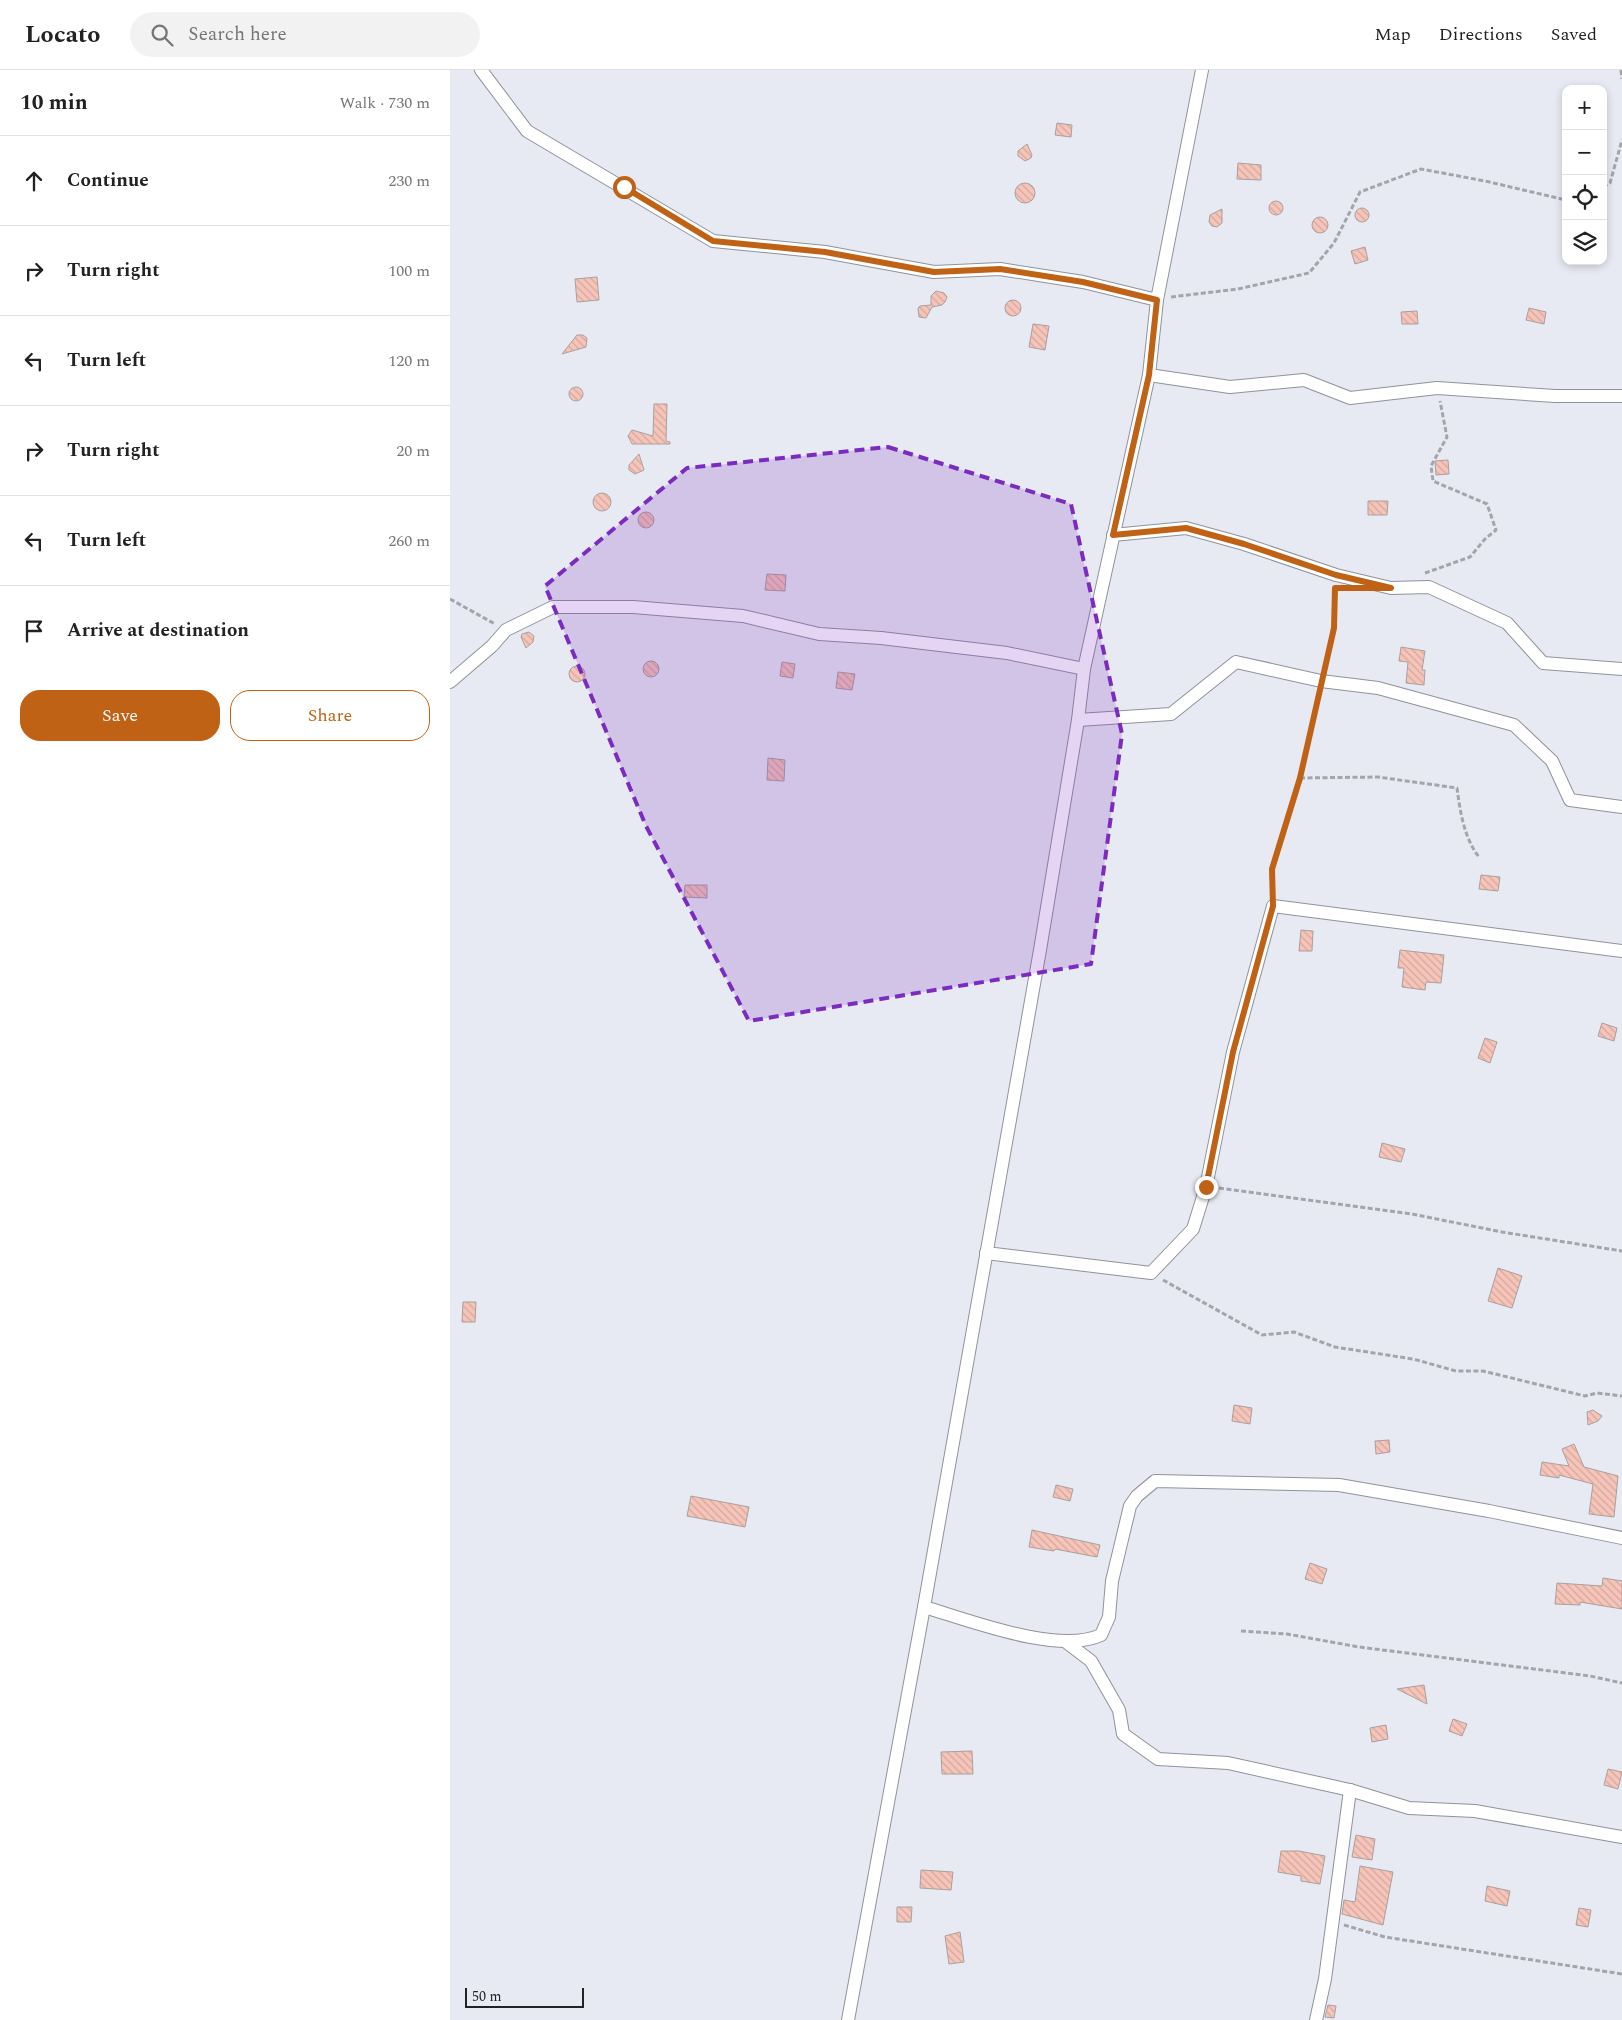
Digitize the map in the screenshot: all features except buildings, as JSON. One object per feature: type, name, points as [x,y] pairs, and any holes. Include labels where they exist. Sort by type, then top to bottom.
[{"type":"street","points":[[482,70],[527,131],[713,241],[825,252],[934,272],[1000,269],[1083,282],[1157,300]]},
{"type":"street","points":[[852,2019],[1078,720],[1084,669],[1149,375],[1157,300],[1202,70]]},
{"type":"street","points":[[1149,375],[1230,387],[1304,380],[1350,398],[1437,388],[1555,396],[1622,396]]},
{"type":"street","points":[[1113,535],[1186,528],[1244,544],[1336,575],[1391,588],[1429,587],[1508,623],[1543,663],[1622,669]]},
{"type":"street","points":[[450,682],[492,646],[506,630],[553,607],[633,607],[743,616],[819,634],[881,638],[1007,653],[1084,669]]},
{"type":"street","points":[[1078,720],[1170,714],[1236,662],[1321,681],[1378,688],[1514,725],[1552,761],[1570,800],[1622,807]]},
{"type":"street","points":[[986,1253],[1151,1274],[1193,1229],[1206,1187],[1233,1052],[1273,906],[1622,951]]},
{"type":"street","points":[[924,1607],[1010,1632],[1066,1642],[1089,1641],[1101,1635],[1109,1617],[1112,1581],[1130,1506],[1137,1496],[1155,1480],[1339,1485],[1489,1511],[1622,1538]]},
{"type":"street","points":[[1066,1642],[1091,1662],[1118,1710],[1123,1734],[1158,1759],[1228,1762],[1350,1790],[1409,1808],[1475,1811],[1622,1837]]},
{"type":"street","points":[[1316,2020],[1325,1978],[1350,1790]]},
{"type":"path","points":[[1621,70],[1622,79]]},
{"type":"path","points":[[1607,185],[1610,183],[1622,140]]},
{"type":"path","points":[[1157,300],[1238,289],[1309,273],[1334,243],[1360,192],[1421,169],[1485,181],[1562,199]]},
{"type":"path","points":[[1416,577],[1470,557],[1485,539],[1496,530],[1487,504],[1433,481],[1431,466],[1448,437],[1437,388]]},
{"type":"path","points":[[1273,906],[1272,869],[1300,778],[1334,628],[1335,588],[1344,588]]},
{"type":"path","points":[[450,599],[506,630]]},
{"type":"path","points":[[1300,778],[1378,777],[1457,788],[1460,815],[1474,850],[1479,857]]},
{"type":"path","points":[[1206,1187],[1412,1214],[1502,1232],[1622,1251]]},
{"type":"path","points":[[1151,1274],[1262,1335],[1294,1332],[1335,1346],[1413,1359],[1456,1371],[1483,1371],[1585,1396],[1597,1393],[1622,1396]]},
{"type":"path","points":[[1240,1630],[1287,1634],[1359,1648],[1590,1676],[1622,1683]]},
{"type":"path","points":[[1331,1922],[1385,1936],[1622,1974]]},
{"type":"highlighted area","points":[[888,447],[1071,504],[1122,734],[1091,964],[749,1021],[646,826],[545,586],[687,468]]},
{"type":"route","points":[[624,187],[713,241],[825,252],[934,272],[1000,269],[1083,282],[1157,300],[1149,375],[1113,535],[1186,528],[1244,544],[1336,575],[1391,588],[1335,588],[1334,628],[1300,778],[1272,869],[1273,906],[1233,1052],[1206,1187]]}]
